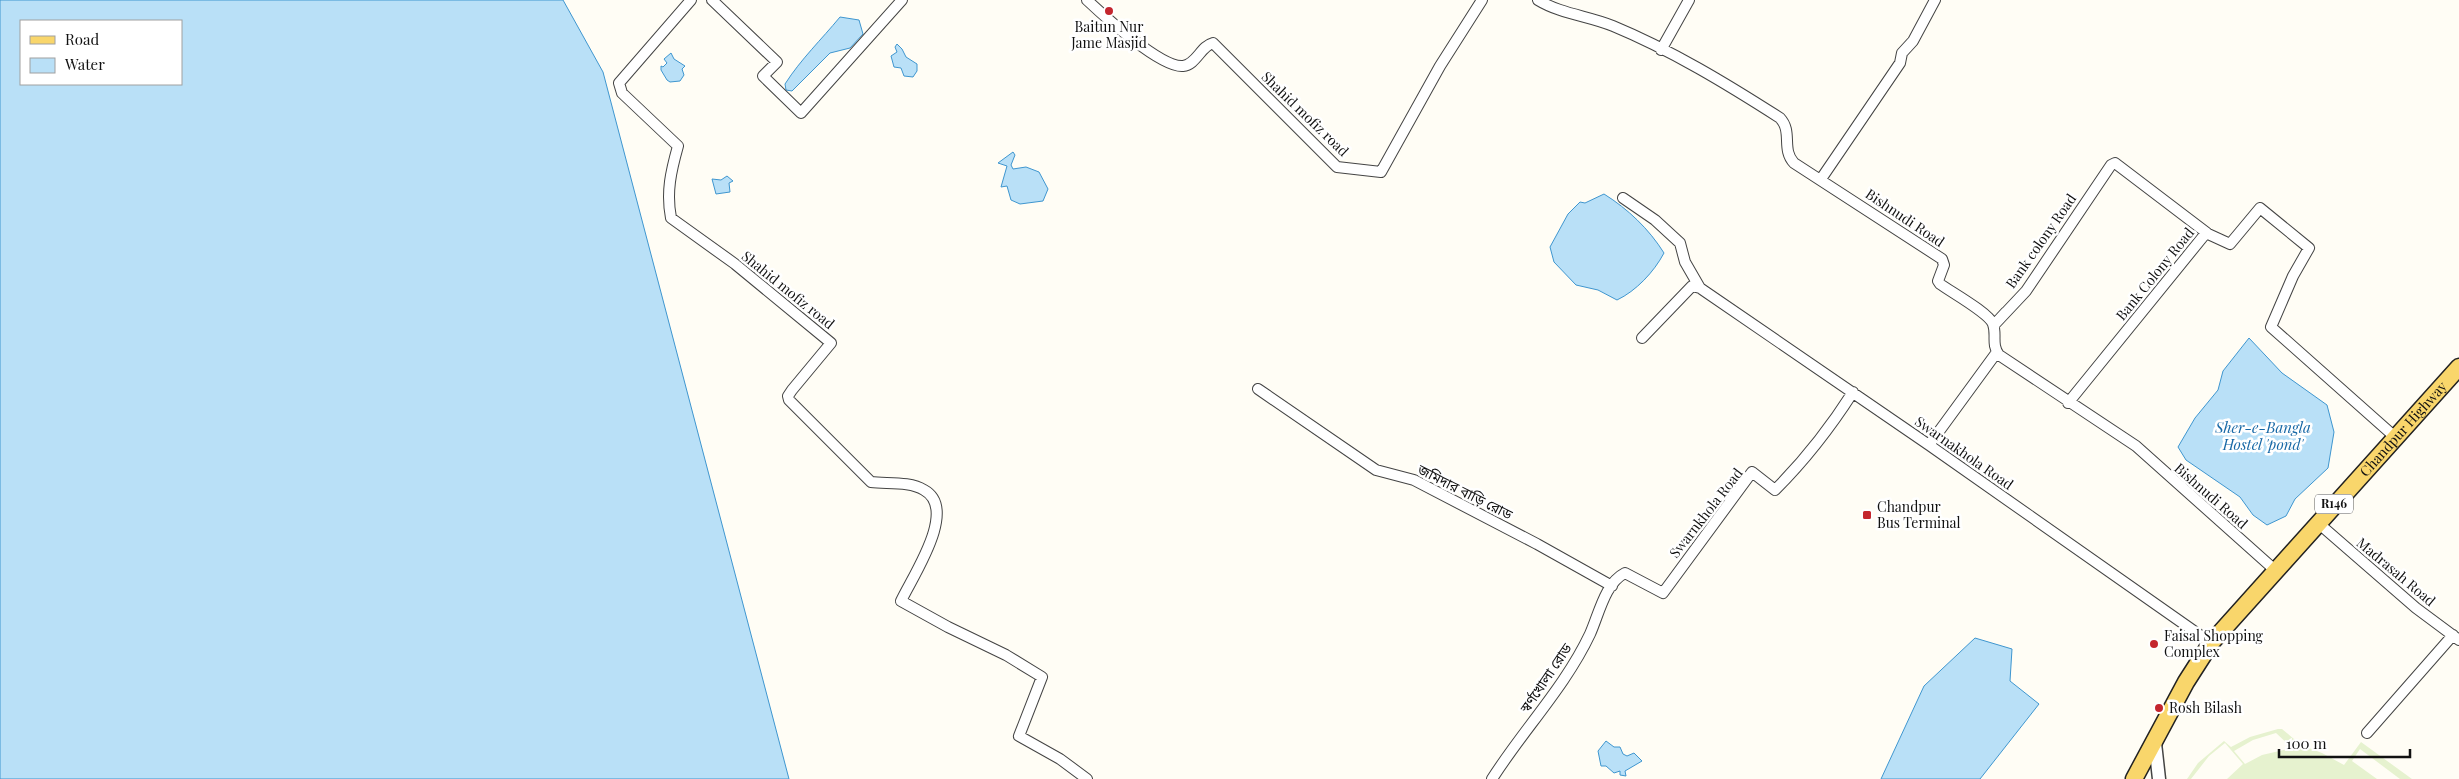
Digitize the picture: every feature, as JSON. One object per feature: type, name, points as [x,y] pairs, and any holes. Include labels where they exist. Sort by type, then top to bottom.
[{"type":"main road","name":"Chandpur Highway","points":[[2138,776],[2186,682],[2211,642],[2276,571],[2317,522],[2459,367]]},
{"type":"street","name":"Shahid mofiz road","points":[[691,0],[619,83],[622,93],[678,146],[669,177],[668,202],[671,218],[735,264],[831,343],[792,390],[788,396],[789,400],[871,482],[912,485],[932,495],[938,504],[924,560],[901,601],[948,628],[1006,655],[1042,677],[1019,736],[1060,759],[1087,779]]},
{"type":"street","points":[[712,0],[776,62],[764,76],[801,113],[902,0]]},
{"type":"street","name":"Shahid mofiz road","points":[[1087,0],[1138,43],[1166,61],[1182,66],[1189,65],[1208,44],[1214,43],[1337,167],[1381,172],[1440,66],[1482,0]]},
{"type":"street","name":"Bishnudi Road","points":[[1538,0],[1551,8],[1613,26],[1695,67],[1780,118],[1787,129],[1789,157],[1942,259],[1944,265],[1938,281],[1940,284],[1989,318],[1994,325]]},
{"type":"street","points":[[1661,50],[1689,0]]},
{"type":"street","points":[[1821,179],[1900,63],[1902,53],[1913,41],[1935,0]]},
{"type":"street","name":"Bank colony Road","points":[[1994,325],[2026,291],[2111,165],[2115,163],[2121,167]]},
{"type":"street","name":"Bank Colony Road","points":[[2121,167],[2207,233],[2230,244],[2260,208],[2310,248],[2293,276],[2271,327],[2395,437]]},
{"type":"street","points":[[1624,198],[1655,220],[1680,243],[1685,262],[1700,288]]},
{"type":"street","name":"Bank Colony Road","points":[[2068,403],[2207,233]]},
{"type":"street","points":[[1642,338],[1692,286],[1700,288]]},
{"type":"street","name":"Swarnakhola Road","points":[[1700,288],[1853,392],[2211,642]]},
{"type":"street","points":[[1929,445],[1997,352],[1993,341],[1994,325],[2006,312]]},
{"type":"street","name":"Bishnudi Road","points":[[1997,352],[2068,403],[2136,446],[2276,571]]},
{"type":"street","name":"জমিদার বাড়ি রোড","points":[[1258,389],[1376,470],[1414,480],[1537,544],[1612,586]]},
{"type":"street","name":"Swarnkhola Road","points":[[1612,586],[1617,577],[1625,573],[1663,593],[1752,472],[1775,490],[1794,471],[1830,427],[1853,392]]},
{"type":"street","name":"Madrasah Road","points":[[2317,522],[2416,608],[2456,637]]},
{"type":"street","name":"স্বর্ণখোলা রোড","points":[[1492,779],[1580,653],[1612,586]]},
{"type":"street","points":[[2367,733],[2456,637]]},
{"type":"street","points":[[2156,742],[2160,779]]},
{"type":"green space","points":[[2282,729],[2301,745],[2322,753],[2344,765],[2361,742],[2412,779],[2400,779],[2360,749],[2352,761],[2377,779],[2227,779],[2243,764],[2225,743],[2209,756],[2191,779],[2187,779],[2198,763],[2224,741],[2231,747],[2250,737]],"holes":[[[2276,733],[2292,748],[2262,755],[2245,764],[2234,751],[2253,740]]]},
{"type":"water","points":[[0,0],[563,0],[603,72],[789,779],[0,779]]},
{"type":"water","points":[[840,17],[859,20],[863,34],[850,48],[830,53],[792,91],[786,90],[785,84],[791,75]]},
{"type":"water","points":[[897,44],[906,57],[917,64],[917,71],[913,77],[904,76],[901,68],[894,67],[891,56],[897,52],[895,47]]},
{"type":"water","points":[[671,53],[674,59],[685,66],[682,69],[684,75],[680,81],[670,82],[661,70],[661,66],[663,67],[667,63],[664,59]]},
{"type":"water","points":[[1013,152],[1015,155],[1011,165],[1013,169],[1026,167],[1039,172],[1048,189],[1043,201],[1020,204],[1011,200],[1007,186],[1001,187],[1007,166],[998,163]]},
{"type":"water","points":[[727,176],[733,181],[729,183],[730,192],[716,194],[712,179],[721,180]]},
{"type":"water","points":[[1604,194],[1637,220],[1664,253],[1644,280],[1631,292],[1617,300],[1598,290],[1576,285],[1554,262],[1550,247],[1568,214],[1580,202],[1585,203]]},
{"type":"water","name":"Sher-e-Bangla Hostel 'pond'","points":[[2249,338],[2282,373],[2327,405],[2334,432],[2328,468],[2295,499],[2286,516],[2267,525],[2253,515],[2240,497],[2186,460],[2178,447],[2195,418],[2218,390],[2223,371]]},
{"type":"water","points":[[1975,638],[2012,649],[2010,681],[2039,704],[1980,779],[1881,779],[1924,686]]},
{"type":"water","points":[[1606,741],[1614,747],[1620,747],[1623,754],[1627,756],[1634,753],[1642,761],[1625,771],[1626,776],[1620,775],[1620,771],[1614,773],[1606,766],[1601,766],[1598,751]]},
{"type":"place","name":"Baitun Nur Jame Masjid","points":[[1109,11]]},
{"type":"place","name":"Chandpur Bus Terminal","points":[[1867,515]]},
{"type":"place","name":"Faisal Shopping Complex","points":[[2154,644]]},
{"type":"place","name":"Rosh Bilash","points":[[2159,708]]}]
